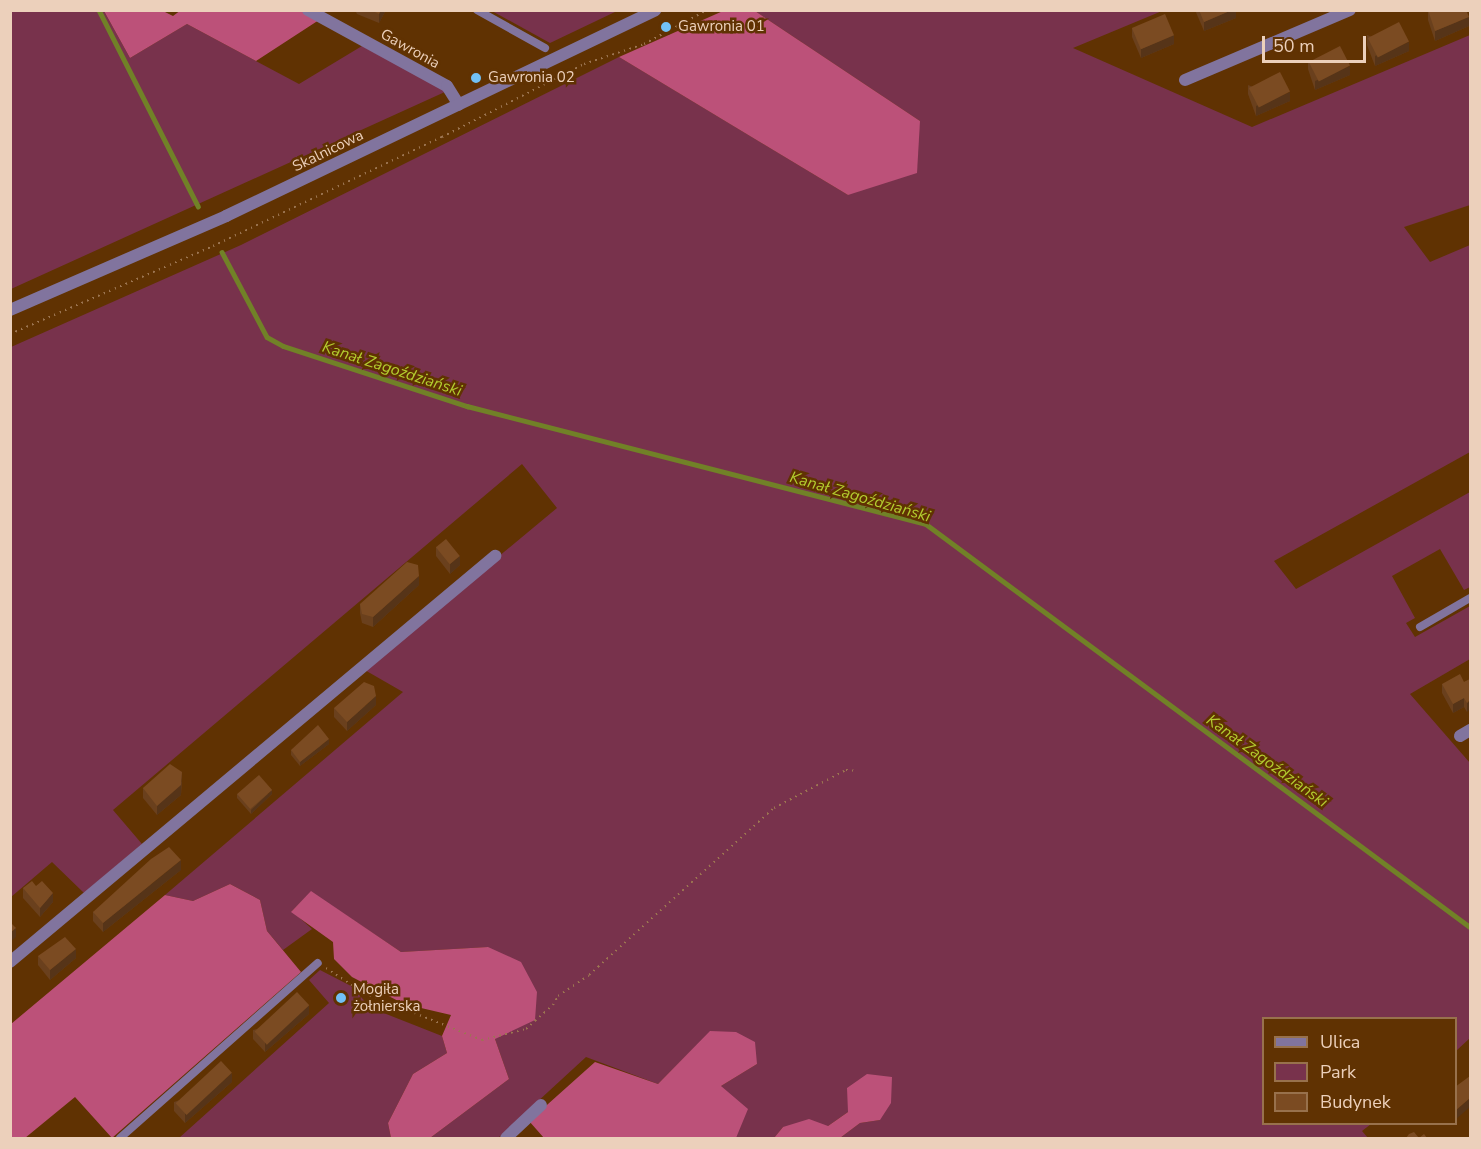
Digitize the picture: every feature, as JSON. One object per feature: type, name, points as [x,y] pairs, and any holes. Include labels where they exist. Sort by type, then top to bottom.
[{"type":"street","name":"Gawronia","points":[[308,10],[447,86],[459,105]]},
{"type":"street","name":"Skalnicowa","points":[[10,310],[220,219],[655,10]]},
{"type":"street","points":[[1185,80],[1350,10]]},
{"type":"street","points":[[10,962],[495,556]]},
{"type":"street","points":[[506,1138],[541,1105]]},
{"type":"lane","points":[[477,10],[545,48]]},
{"type":"lane","points":[[1420,627],[1470,598]]},
{"type":"lane","points":[[120,1138],[318,963]]},
{"type":"path","points":[[10,334],[213,246],[442,137],[584,64],[644,44],[707,10]]},
{"type":"path","points":[[318,963],[364,993],[482,1040],[526,1029],[564,991],[589,975],[774,808],[846,770],[857,771]]},
{"type":"green space","points":[[10,11],[104,11],[130,58],[187,24],[299,84],[362,46],[447,91],[11,289]]},
{"type":"green space","points":[[492,11],[617,11],[550,43]]},
{"type":"green space","points":[[755,11],[1162,11],[1073,48],[1252,127],[1470,35],[1470,205],[1404,227],[1430,262],[1470,245],[1470,452],[1274,561],[1296,589],[1470,492],[1470,587],[1464,590],[1440,549],[1392,576],[1415,618],[1406,623],[1415,637],[1470,606],[1470,659],[1410,694],[1470,763],[1470,1038],[1457,1050],[1457,1017],[1262,1017],[1262,1125],[1370,1125],[1362,1131],[1368,1138],[840,1138],[860,1123],[880,1120],[848,1112],[828,1126],[783,1127],[774,1138],[736,1138],[721,1086],[757,1064],[711,1031],[658,1084],[586,1057],[498,1138],[430,1138],[509,1079],[495,1039],[488,947],[401,952],[311,892],[292,911],[312,929],[283,950],[267,931],[260,900],[230,884],[193,901],[165,895],[403,692],[363,669],[557,508],[522,464],[113,810],[142,844],[84,893],[52,862],[11,897],[11,347],[241,245],[619,57],[848,195],[920,121]]},
{"type":"green space","points":[[320,970],[351,986],[371,1008],[442,1036],[447,1053],[413,1074],[388,1123],[391,1138],[179,1138],[329,1003],[309,980]]},
{"type":"shaded area","points":[[181,10],[302,10],[319,20],[256,61],[187,24],[130,58],[104,11],[163,11],[173,16]]},
{"type":"shaded area","points":[[723,11],[755,11],[920,121],[917,173],[848,195],[619,57]]},
{"type":"shaded area","points":[[230,884],[260,900],[267,931],[301,972],[112,1138],[75,1097],[25,1138],[11,1138],[11,1024],[165,895],[193,901]]},
{"type":"shaded area","points":[[311,891],[401,952],[488,947],[521,962],[537,992],[535,1020],[495,1039],[509,1079],[430,1138],[391,1138],[388,1123],[413,1074],[447,1053],[442,1036],[451,1015],[404,1004],[352,977],[334,959],[333,942],[291,912]]},
{"type":"shaded area","points":[[710,1031],[736,1032],[755,1042],[757,1064],[721,1086],[748,1109],[736,1138],[544,1138],[529,1121],[595,1062],[658,1084]]},
{"type":"shaded area","points":[[867,1074],[892,1077],[891,1103],[880,1120],[860,1123],[840,1138],[774,1138],[783,1127],[809,1119],[828,1126],[848,1112],[847,1088]]},
{"type":"building","points":[[1199,10],[1232,10],[1204,22]]},
{"type":"building","points":[[1428,10],[1466,10],[1469,17],[1435,31]]},
{"type":"building","points":[[1165,14],[1174,35],[1141,49],[1132,28]]},
{"type":"building","points":[[1399,22],[1409,42],[1378,57],[1368,38]]},
{"type":"building","points":[[1340,46],[1350,66],[1319,81],[1309,62]]},
{"type":"building","points":[[1280,72],[1290,92],[1259,107],[1249,88]]},
{"type":"building","points":[[446,539],[460,556],[450,564],[436,547]]},
{"type":"building","points":[[407,562],[418,565],[419,576],[373,617],[362,614],[360,604]]},
{"type":"building","points":[[1460,674],[1464,682],[1470,679],[1470,700],[1467,703],[1464,698],[1453,704],[1442,684]]},
{"type":"building","points":[[364,682],[374,686],[376,696],[347,722],[334,708]]},
{"type":"building","points":[[318,725],[329,739],[300,762],[291,750]]},
{"type":"building","points":[[170,764],[182,772],[181,785],[157,806],[143,788]]},
{"type":"building","points":[[259,775],[272,790],[250,809],[237,794]]},
{"type":"building","points":[[169,847],[181,860],[103,923],[93,912],[151,859]]},
{"type":"building","points":[[32,881],[36,886],[42,881],[53,893],[40,908],[23,888]]},
{"type":"building","points":[[10,922],[16,928],[10,933]]},
{"type":"building","points":[[65,937],[76,949],[50,970],[38,956]]},
{"type":"building","points":[[297,992],[309,1005],[267,1045],[255,1032]]},
{"type":"building","points":[[221,1061],[232,1073],[187,1115],[176,1103]]},
{"type":"building","points":[[1470,1076],[1470,1098],[1457,1109],[1457,1086]]},
{"type":"building","points":[[1414,1132],[1419,1138],[1406,1138],[1409,1134]]},
{"type":"waterway","name":"Kanał Zagoździański","points":[[99,10],[198,206]]},
{"type":"waterway","name":"Kanał Zagoździański","points":[[222,252],[267,337],[283,346],[467,406],[926,524],[1470,927]]},
{"type":"place","name":"Gawronia 01","points":[[666,27]]},
{"type":"place","name":"Gawronia 02","points":[[476,78]]},
{"type":"place","name":"Mogiła żołnierska","points":[[341,998]]}]
